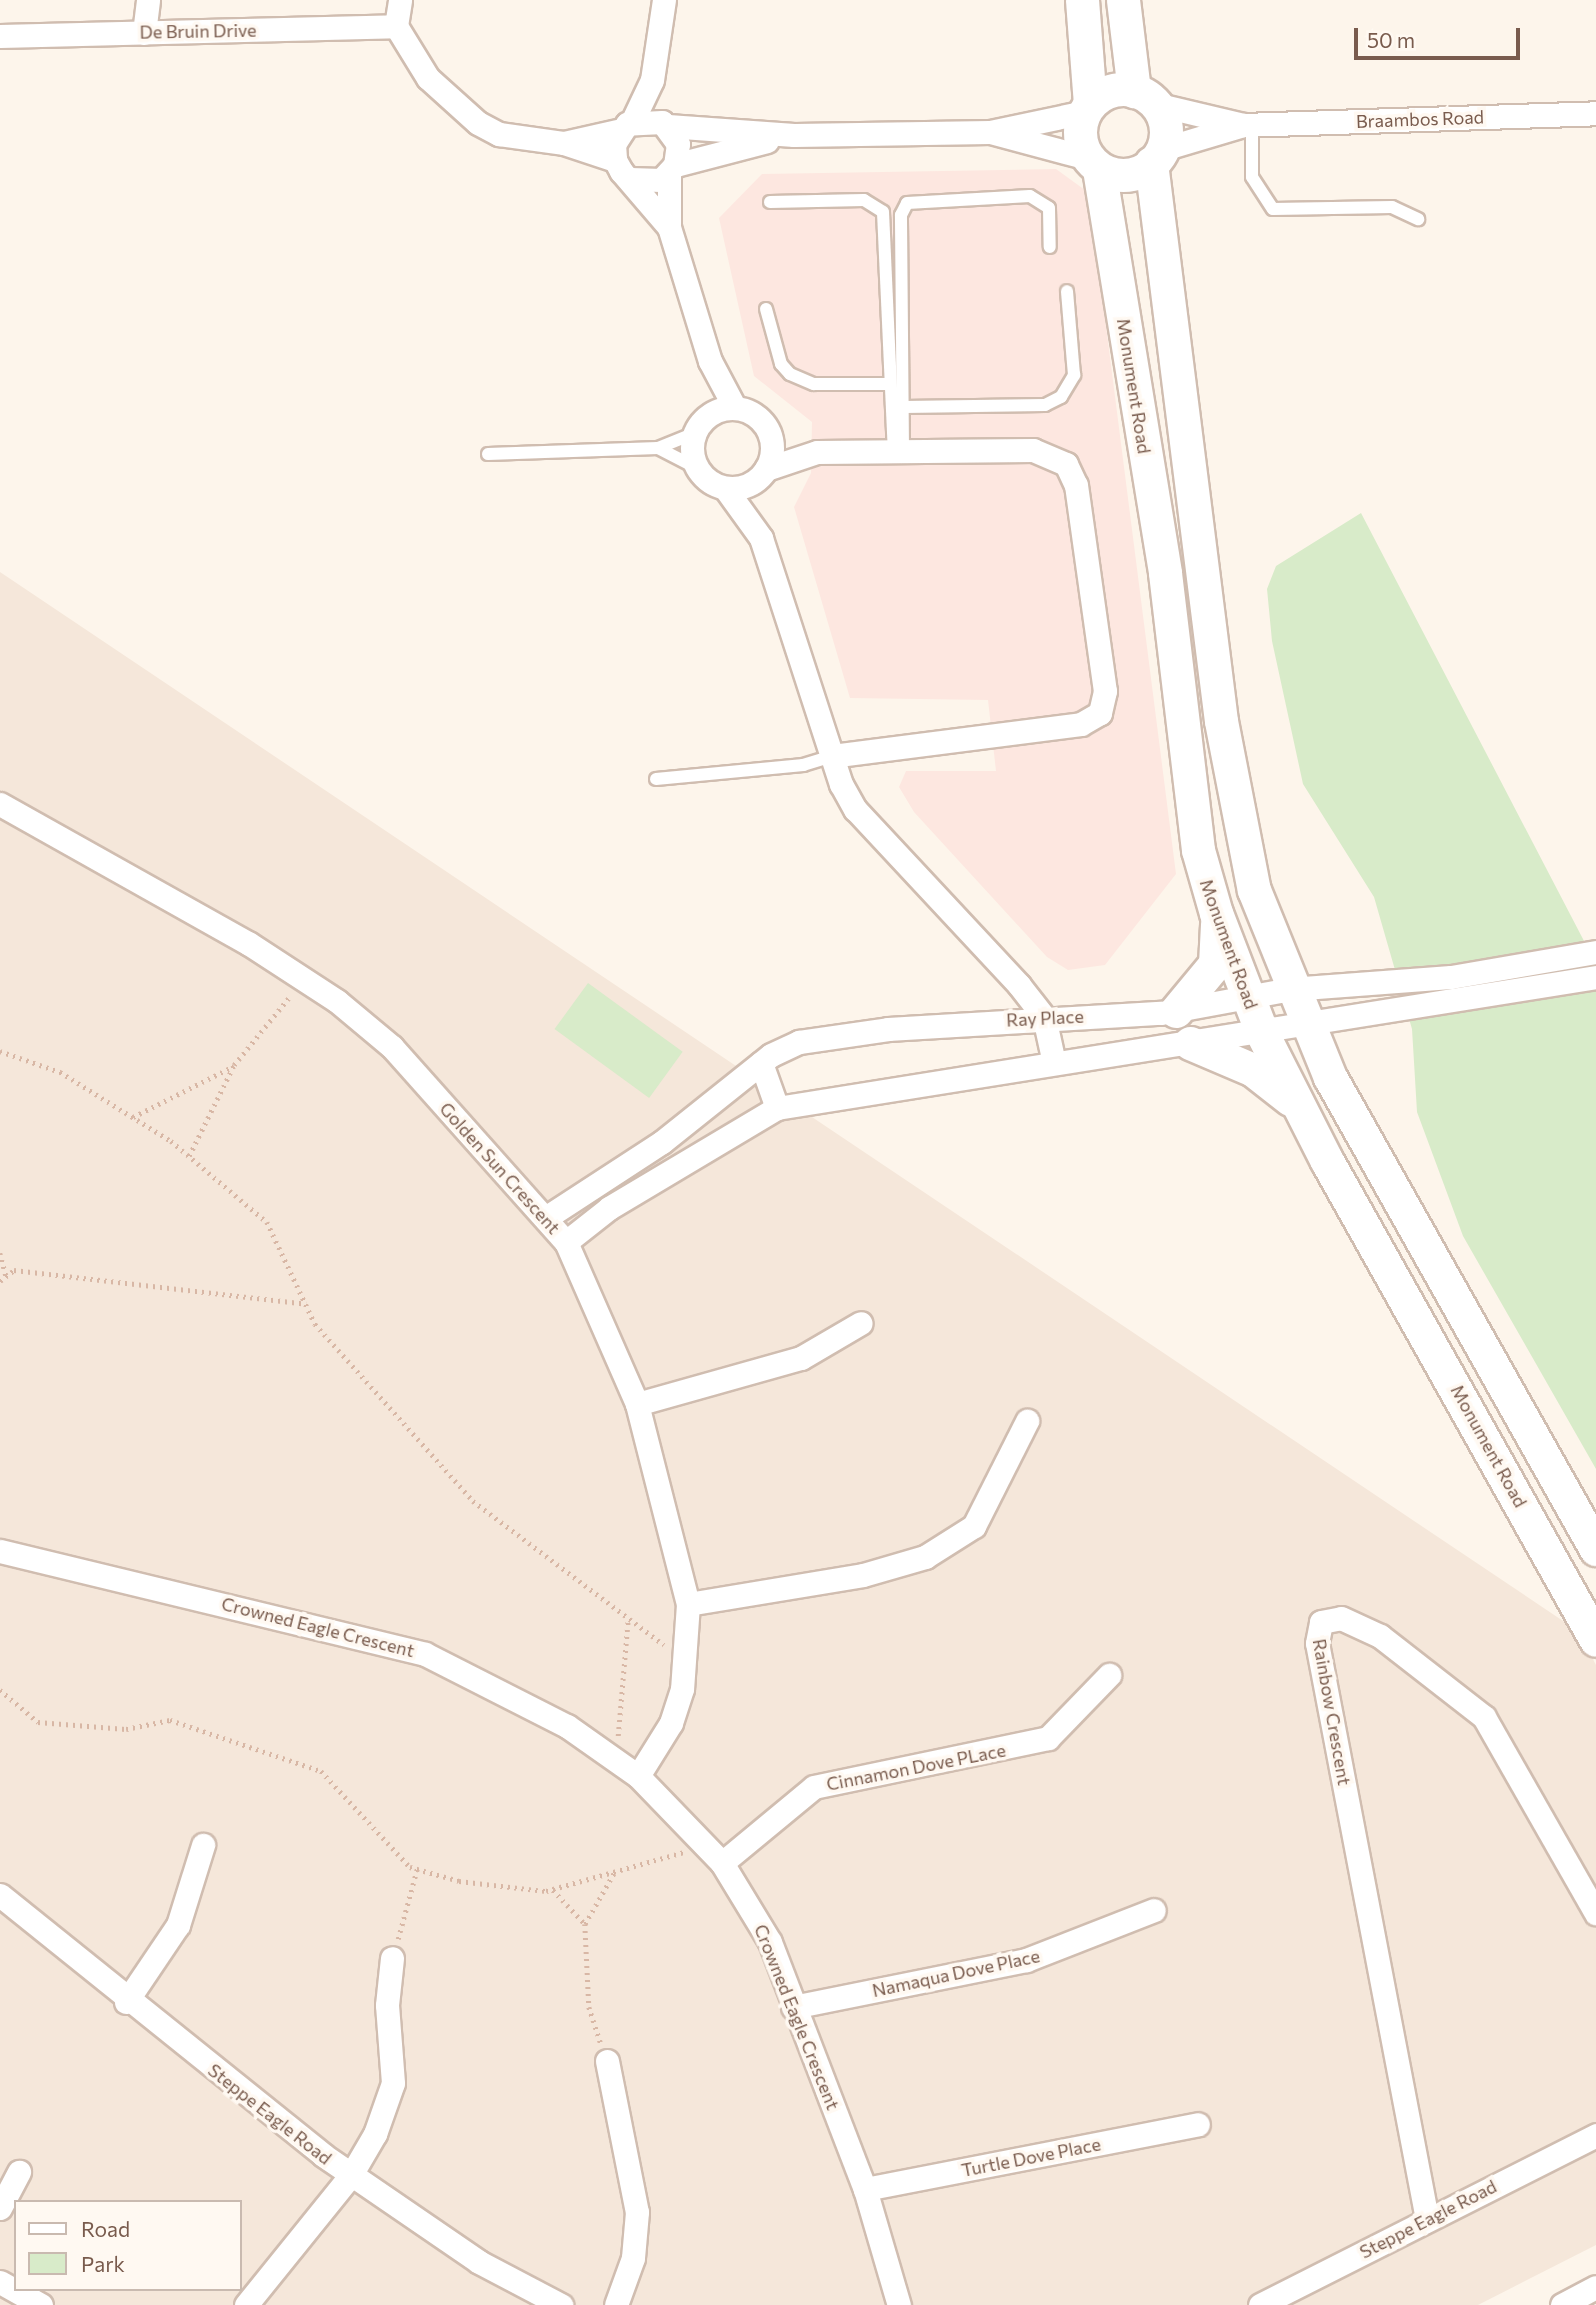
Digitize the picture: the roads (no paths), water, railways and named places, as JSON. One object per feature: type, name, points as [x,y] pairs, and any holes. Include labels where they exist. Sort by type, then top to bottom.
[{"type":"main road","points":[[1082,0],[1088,108],[1080,128],[1093,163],[1130,175],[1157,156]]},
{"type":"main road","points":[[1123,0],[1144,97],[1166,126],[1157,156],[1221,721],[1254,890],[1290,989],[1306,1024],[1397,1199],[1596,1549]]},
{"type":"main road","points":[[1088,108],[1103,94],[1144,97]]},
{"type":"main road","name":"Monument Road","points":[[1093,163],[1165,573],[1198,850],[1216,913],[1262,1033],[1596,1640]]},
{"type":"main road","points":[[1176,1011],[1215,964],[1216,913]]},
{"type":"main road","points":[[1190,1043],[1253,1070],[1305,1113]]},
{"type":"street","points":[[144,33],[148,0]]},
{"type":"street","points":[[400,0],[396,26],[428,78],[478,123],[499,134],[564,144],[615,160],[669,227]]},
{"type":"street","points":[[615,160],[627,125],[652,80],[664,0]]},
{"type":"street","name":"De Bruin Drive","points":[[0,36],[396,26]]},
{"type":"street","points":[[652,80],[665,124],[678,144],[672,170],[669,227],[710,361],[735,408]]},
{"type":"street","name":"Braambos Road","points":[[1144,97],[1247,125]]},
{"type":"street","points":[[564,144],[627,125],[665,124],[794,135],[990,132],[1088,108]]},
{"type":"street","name":"Braambos Road","points":[[1157,156],[1247,125],[1596,113]]},
{"type":"street","points":[[990,132],[1093,163]]},
{"type":"street","points":[[630,179],[651,183],[672,170],[794,135]]},
{"type":"street","points":[[710,361],[709,415],[695,433],[697,468],[725,488],[761,538],[832,756],[855,809],[1044,1017],[1055,1063]]},
{"type":"street","points":[[709,415],[735,408],[757,416],[770,435],[817,452]]},
{"type":"street","points":[[761,538],[762,474],[770,435]]},
{"type":"street","points":[[725,488],[817,452],[898,450],[1033,450],[1066,464],[1076,485],[1104,703],[1082,724],[832,756]]},
{"type":"street","name":"Golden Sun Crescent","points":[[0,804],[305,978],[392,1047],[547,1217],[566,1242],[637,1404],[688,1604],[687,1663],[671,1723],[638,1776]]},
{"type":"street","name":"Ray Place","points":[[547,1217],[635,1160],[761,1063],[799,1042],[834,1035],[1044,1017],[1176,1011],[1290,989],[1451,977],[1596,952]]},
{"type":"street","points":[[566,1242],[648,1184],[777,1108],[1262,1033],[1596,977]]},
{"type":"street","points":[[761,1063],[777,1108]]},
{"type":"street","points":[[635,1160],[648,1184]]},
{"type":"street","points":[[637,1404],[801,1358],[861,1323]]},
{"type":"street","points":[[688,1604],[863,1575],[925,1557],[974,1526],[1027,1421]]},
{"type":"street","name":"Crowned Eagle Crescent","points":[[0,1551],[400,1645],[567,1726],[638,1776],[722,1863],[770,1942],[865,2189],[899,2305]]},
{"type":"street","name":"Rainbow Crescent","points":[[1427,2219],[1317,1643],[1321,1622],[1341,1618],[1380,1636],[1484,1717],[1596,1913]]},
{"type":"street","name":"Cinnamon Dove PLace","points":[[722,1863],[814,1787],[1048,1738],[1109,1675]]},
{"type":"street","points":[[126,2002],[178,1925],[203,1845]]},
{"type":"street","name":"Steppe Eagle Road","points":[[0,1895],[126,2002],[351,2175],[479,2262],[561,2305]]},
{"type":"street","name":"Namaqua Dove Place","points":[[793,2007],[1026,1960],[1154,1910]]},
{"type":"street","points":[[246,2305],[351,2175],[393,2083],[387,2005],[392,1958]]},
{"type":"street","points":[[607,2061],[637,2212],[633,2258],[616,2305]]},
{"type":"street","name":"Turtle Dove Place","points":[[865,2189],[1198,2124]]},
{"type":"street","name":"Steppe Eagle Road","points":[[1260,2305],[1596,2135]]},
{"type":"street","points":[[0,2208],[19,2172]]},
{"type":"street","points":[[1562,2305],[1596,2287]]},
{"type":"street","points":[[16,2291],[41,2305]]},
{"type":"lane","points":[[1247,125],[1252,177],[1273,209],[1392,207],[1418,219]]},
{"type":"lane","points":[[898,450],[904,407],[901,215],[908,203],[1030,196],[1049,208],[1050,247]]},
{"type":"lane","points":[[770,202],[864,200],[883,212],[890,384],[898,450]]},
{"type":"lane","points":[[904,407],[1045,405],[1061,397],[1074,374],[1067,291]]},
{"type":"lane","points":[[766,309],[781,364],[790,374],[814,384],[890,384]]},
{"type":"lane","points":[[488,454],[657,448],[695,433]]},
{"type":"lane","points":[[657,448],[697,468]]},
{"type":"lane","points":[[656,779],[803,765],[832,756]]}]
